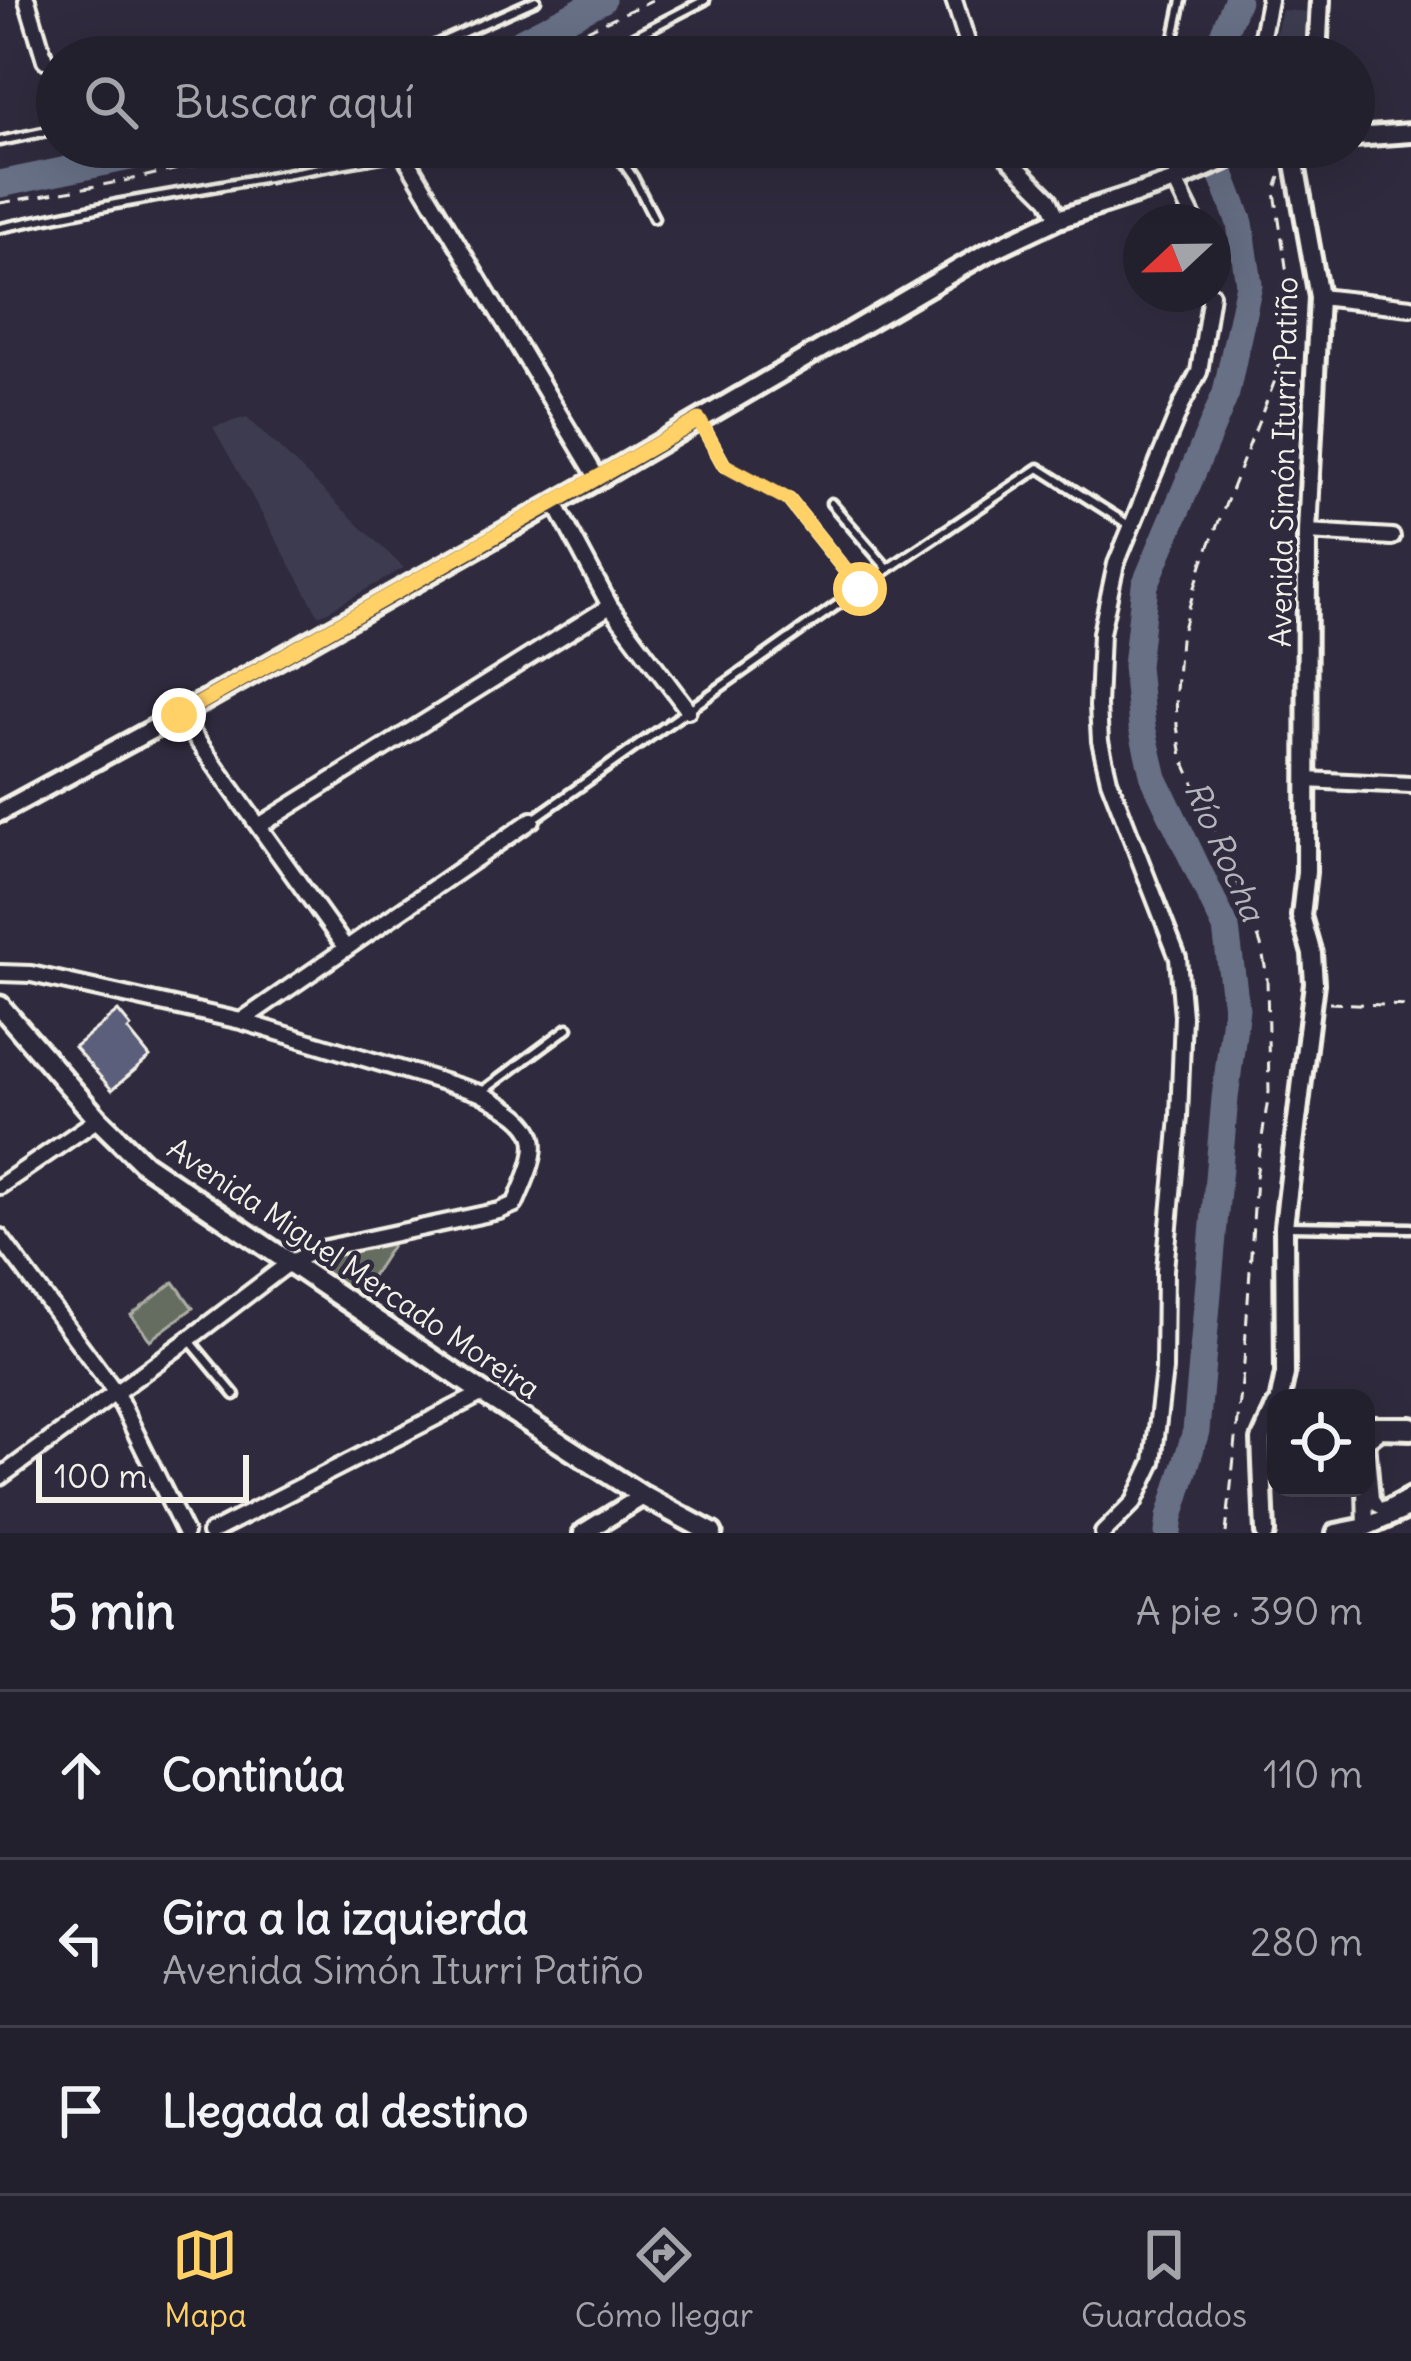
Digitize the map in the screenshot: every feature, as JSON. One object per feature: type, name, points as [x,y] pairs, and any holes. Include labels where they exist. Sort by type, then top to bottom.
[{"type":"main road","name":"Avenida Miguel Mercado Moreira","points":[[0,1006],[98,1119],[144,1164],[483,1393],[644,1496],[712,1533]]},
{"type":"street","points":[[27,0],[38,36]]},
{"type":"street","points":[[955,0],[966,36]]},
{"type":"street","points":[[1262,36],[1269,0]]},
{"type":"street","points":[[1318,36],[1320,0]]},
{"type":"street","points":[[1375,136],[1411,133]]},
{"type":"street","points":[[419,168],[598,479]]},
{"type":"street","points":[[1018,168],[1049,199],[1058,220]]},
{"type":"street","points":[[0,812],[598,479],[984,254],[1058,220],[1209,168]]},
{"type":"street","name":"Avenida Simón Iturri Patiño","points":[[1282,1389],[1284,1226],[1314,983],[1301,916],[1306,872],[1307,532],[1319,297],[1296,168]]},
{"type":"street","points":[[1183,178],[1190,204]]},
{"type":"street","points":[[1319,297],[1411,308]]},
{"type":"street","points":[[1103,1533],[1134,1502],[1153,1462],[1164,1370],[1183,1016],[1178,958],[1109,780],[1100,740],[1101,633],[1116,564],[1199,372],[1208,312]]},
{"type":"street","points":[[555,503],[610,606],[688,710]]},
{"type":"street","points":[[1307,532],[1392,538]]},
{"type":"street","points":[[259,826],[610,606]]},
{"type":"street","points":[[179,715],[346,947]]},
{"type":"street","points":[[1306,780],[1411,784]]},
{"type":"street","points":[[241,1022],[532,820]]},
{"type":"street","points":[[0,973],[32,974],[241,1022],[480,1094],[515,1112],[530,1126],[536,1143],[515,1204],[317,1250],[289,1263],[0,1477]]},
{"type":"street","points":[[0,1186],[98,1119]]},
{"type":"street","points":[[0,1237],[116,1393],[185,1533]]},
{"type":"street","points":[[210,1533],[483,1393]]},
{"type":"street","points":[[1375,1426],[1411,1429]]},
{"type":"street","points":[[1410,1507],[1377,1506],[1368,1442],[1381,1432],[1411,1429]]},
{"type":"street","points":[[1264,1533],[1261,1440],[1267,1430]]},
{"type":"street","points":[[583,1533],[644,1496]]},
{"type":"street","points":[[1365,1497],[1366,1527]]},
{"type":"street","points":[[1336,1533],[1366,1527],[1410,1507]]},
{"type":"lane","points":[[455,36],[536,0]]},
{"type":"lane","points":[[636,36],[705,0]]},
{"type":"lane","points":[[1174,36],[1182,0]]},
{"type":"lane","points":[[0,141],[36,134]]},
{"type":"lane","points":[[0,228],[315,168]]},
{"type":"lane","points":[[627,168],[654,218]]},
{"type":"lane","points":[[1178,168],[1183,178]]},
{"type":"lane","points":[[699,420],[724,465]]},
{"type":"lane","points":[[532,820],[1039,468],[1132,527]]},
{"type":"lane","points":[[789,500],[860,589]]},
{"type":"lane","points":[[831,503],[888,569]]},
{"type":"lane","points":[[480,1094],[568,1028]]},
{"type":"lane","points":[[1284,1226],[1411,1228]]},
{"type":"lane","points":[[189,1339],[235,1395]]},
{"type":"path","points":[[574,36],[652,0]]},
{"type":"path","points":[[0,202],[178,168]]},
{"type":"path","points":[[1226,1533],[1244,1363],[1256,1178],[1269,1092],[1267,977],[1245,899],[1182,756],[1176,691],[1180,639],[1203,561],[1276,378],[1287,327],[1288,287],[1275,191],[1283,168]]},
{"type":"path","points":[[724,465],[789,500]]},
{"type":"path","points":[[1312,1002],[1411,1006]]},
{"type":"shaded area","points":[[1282,10],[1312,12],[1310,36],[1275,36]]},
{"type":"shaded area","points":[[247,417],[404,568],[319,616],[213,427]]},
{"type":"shaded area","points":[[394,1242],[359,1296],[312,1263],[317,1259]]},
{"type":"shaded area","points":[[174,1282],[193,1308],[150,1340],[131,1315]]},
{"type":"building","points":[[118,1011],[150,1057],[112,1090],[74,1047]]},
{"type":"waterway","points":[[532,36],[602,0]]},
{"type":"waterway","name":"Río Rocha","points":[[1222,36],[1237,0]]},
{"type":"waterway","points":[[0,184],[77,168]]},
{"type":"waterway","name":"Río Rocha","points":[[1168,1533],[1196,1431],[1236,1008],[1226,928],[1154,778],[1142,727],[1136,666],[1145,585],[1226,393],[1249,284],[1240,223],[1219,168]]},
{"type":"route","points":[[179,715],[699,420],[724,465],[789,500],[860,589]]}]
